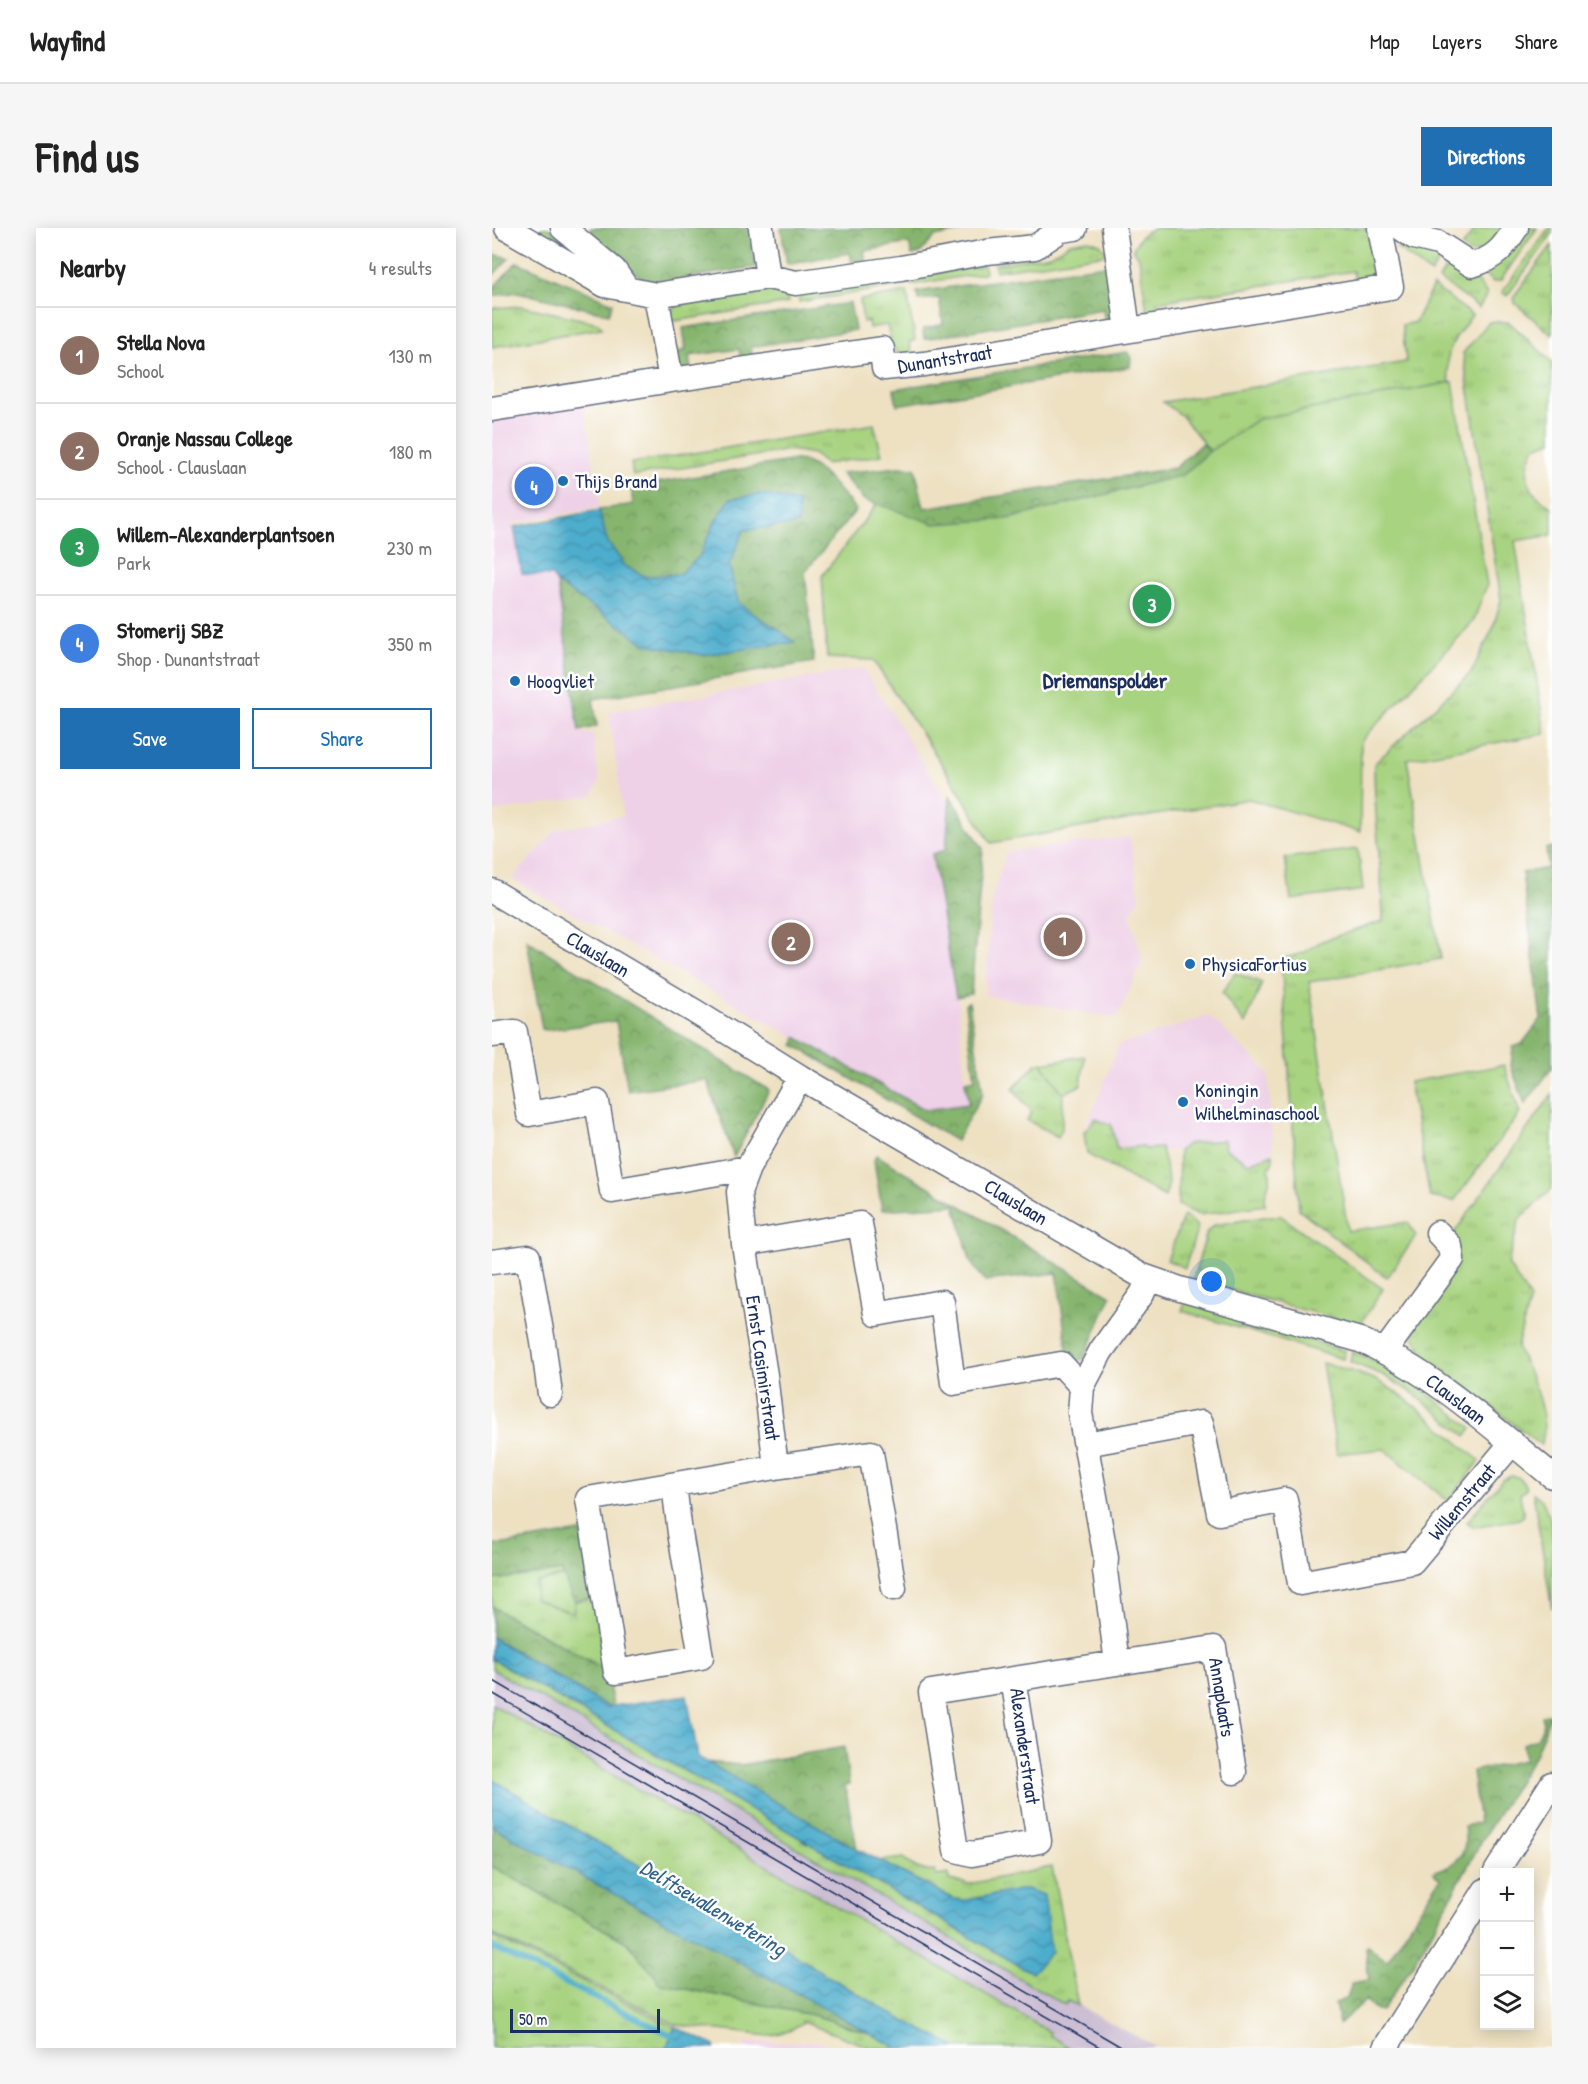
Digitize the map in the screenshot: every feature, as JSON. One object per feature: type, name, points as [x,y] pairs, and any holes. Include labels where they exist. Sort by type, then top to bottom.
[{"type":"street","points":[[507,228],[604,285],[656,295],[768,277],[796,283],[901,268],[987,252],[1035,247],[1061,230],[1075,228]]},
{"type":"street","points":[[563,228],[614,270],[627,289]]},
{"type":"street","points":[[761,228],[768,277]]},
{"type":"street","points":[[1114,228],[1128,330]]},
{"type":"street","name":"Dunantstraat","points":[[492,410],[671,380],[882,349],[884,368],[1391,287],[1380,228]]},
{"type":"street","points":[[1401,228],[1414,237],[1438,243],[1472,265],[1486,261],[1503,249],[1516,228]]},
{"type":"street","points":[[656,295],[671,380]]},
{"type":"street","name":"Clauslaan","points":[[492,891],[800,1077],[1149,1280],[1360,1340],[1385,1351],[1428,1376],[1552,1476]]},
{"type":"street","points":[[492,1035],[515,1032],[529,1114],[597,1102],[612,1191],[748,1168]]},
{"type":"street","name":"Ernst Casimirstraat","points":[[674,1485],[701,1657],[616,1672],[588,1499],[776,1467],[765,1375],[744,1244],[739,1192],[748,1168],[800,1077]]},
{"type":"street","points":[[744,1244],[860,1224],[876,1314],[942,1302],[954,1383],[1061,1364],[1082,1387]]},
{"type":"street","points":[[1385,1351],[1452,1258],[1450,1246],[1438,1233]]},
{"type":"street","points":[[492,1262],[528,1257],[550,1394]]},
{"type":"street","points":[[1117,1663],[1106,1558],[1080,1413],[1082,1387],[1101,1351],[1142,1294],[1149,1280]]},
{"type":"street","name":"Willemstraat","points":[[1086,1444],[1202,1423],[1219,1513],[1285,1500],[1300,1583],[1412,1562],[1512,1443]]},
{"type":"street","points":[[776,1467],[871,1454],[894,1588]]},
{"type":"street","name":"Annaplaats","points":[[1117,1663],[1214,1648],[1234,1772]]},
{"type":"street","name":"Alexanderstraat","points":[[1013,1679],[1039,1841],[972,1854],[956,1850],[931,1692],[1013,1679],[1117,1663]]},
{"type":"street","points":[[1499,1868],[1552,1784]]},
{"type":"street","points":[[1385,2048],[1480,1899]]},
{"type":"shaded area","points":[[583,399],[600,507],[512,523],[522,574],[552,576],[557,583],[579,731],[593,735],[599,782],[592,796],[492,812],[492,413]]},
{"type":"shaded area","points":[[863,668],[953,811],[958,1006],[969,1104],[925,1110],[512,879],[556,830],[623,816],[609,712]]},
{"type":"shaded area","points":[[1130,837],[1140,898],[1130,914],[1143,961],[1116,1018],[985,995],[992,896],[1007,852]]},
{"type":"shaded area","name":"Koningin Wilhelminaschool","points":[[1209,1016],[1268,1072],[1273,1154],[1248,1163],[1225,1148],[1087,1154],[1084,1132],[1119,1045]]},
{"type":"shaded area","points":[[492,1669],[1065,2004],[1068,2000],[1158,2048],[1070,2048],[1048,2034],[1050,2031],[492,1704]]},
{"type":"shaded area","points":[[819,2041],[834,2048],[743,2048],[745,2043]]},
{"type":"green space","points":[[541,228],[548,228],[612,275],[607,282],[538,232]]},
{"type":"green space","points":[[590,228],[748,228],[756,267],[650,284],[598,245]]},
{"type":"green space","points":[[781,228],[973,229],[935,237],[920,253],[912,255],[909,243],[864,251],[866,263],[853,266],[850,253],[787,264]]},
{"type":"green space","points":[[1157,228],[1375,228],[1378,280],[1356,286],[1353,271],[1157,302],[1159,317],[1148,317],[1139,258],[1133,249],[1142,235]]},
{"type":"green space","points":[[1476,228],[1503,228],[1487,249],[1471,253],[1462,247]]},
{"type":"green space","points":[[1526,228],[1537,228],[1500,281],[1493,282],[1484,272]]},
{"type":"green space","points":[[1549,228],[1552,228],[1552,234],[1507,296],[1502,292]]},
{"type":"green space","points":[[1088,240],[1100,244],[1108,254],[996,271],[994,264],[1051,255],[1070,243]]},
{"type":"green space","points":[[1398,243],[1433,251],[1442,257],[1431,274],[1397,248]]},
{"type":"green space","points":[[1552,245],[1552,335],[1515,303],[1514,296]]},
{"type":"green space","points":[[492,254],[509,258],[492,276]]},
{"type":"green space","points":[[517,262],[613,303],[609,314],[518,292],[492,296],[492,289]]},
{"type":"green space","points":[[1449,263],[1471,272],[1487,294],[1479,308],[1439,279]]},
{"type":"green space","points":[[1112,264],[1121,314],[1105,325],[1103,309],[924,339],[923,329],[943,324],[939,298],[918,300],[917,292]]},
{"type":"green space","points":[[984,265],[985,273],[911,285],[910,278]]},
{"type":"green space","points":[[904,278],[905,285],[799,302],[798,296]]},
{"type":"green space","points":[[1433,286],[1472,315],[1451,346],[1448,361],[1450,383],[1258,419],[1210,451],[1182,416],[1163,402],[1406,362],[1402,325],[1415,322]]},
{"type":"green space","points":[[767,289],[787,295],[788,303],[668,322],[674,308],[686,301]]},
{"type":"green space","points":[[907,292],[915,340],[910,342],[912,357],[900,356],[892,346],[887,325],[869,328],[868,321],[863,322],[860,300]]},
{"type":"green space","points":[[850,303],[855,330],[751,347],[753,361],[741,363],[739,349],[689,356],[691,371],[681,370],[672,353],[686,350],[683,328]]},
{"type":"green space","points":[[522,306],[598,323],[602,328],[492,347],[492,308]]},
{"type":"green space","points":[[1489,322],[1509,322],[1552,362],[1552,441],[1535,447],[1527,473],[1536,495],[1552,507],[1552,535],[1515,541],[1545,734],[1407,759],[1441,959],[1309,982],[1348,1231],[1408,1222],[1416,1236],[1387,1278],[1299,1209],[1281,959],[1303,953],[1322,941],[1383,921],[1374,764],[1471,673],[1493,628],[1501,600],[1463,353]]},
{"type":"green space","points":[[1127,352],[1131,357],[1130,367],[897,405],[894,389]]},
{"type":"green space","points":[[1453,382],[1487,585],[1473,622],[1361,741],[1360,832],[1249,799],[991,843],[873,660],[827,658],[822,576],[877,504],[935,524],[1008,519],[1183,475],[1210,451],[1258,419]]},
{"type":"green space","points":[[874,424],[882,455],[826,464],[813,454],[790,450],[633,476],[631,463]]},
{"type":"green space","points":[[1202,443],[1210,451],[1183,475],[1007,519],[935,524],[864,500],[841,473],[899,467],[915,468],[924,508],[1175,468]]},
{"type":"green space","points":[[796,460],[813,466],[821,472],[856,510],[805,572],[814,662],[593,699],[597,726],[579,731],[557,583],[646,644],[777,628],[738,602],[729,565],[744,530],[798,524],[716,520],[699,557],[679,574],[646,577],[625,566],[607,541],[599,510],[633,504],[631,487]]},
{"type":"green space","points":[[950,796],[983,849],[971,994],[956,997],[932,854],[946,850]]},
{"type":"green space","points":[[1552,847],[1552,1068],[1525,1104],[1511,1067],[1513,1047],[1522,1044],[1541,1019],[1522,873],[1548,868],[1546,849]]},
{"type":"green space","points":[[1358,849],[1363,890],[1291,900],[1285,858]]},
{"type":"green space","points":[[527,940],[769,1090],[734,1157],[707,1080],[628,1091],[616,1021],[542,1029]]},
{"type":"green space","points":[[1235,973],[1262,983],[1245,1024],[1222,993]]},
{"type":"green space","points":[[969,1002],[983,1093],[956,1141],[794,1045],[796,1037],[925,1110],[969,1104],[965,1081],[975,1079],[965,1004]]},
{"type":"green space","points":[[1085,1056],[1081,1085],[1063,1094],[1042,1063]]},
{"type":"green space","points":[[1042,1063],[1063,1094],[1062,1129],[1058,1137],[1027,1120],[1032,1112],[1013,1089],[1036,1064]]},
{"type":"green space","points":[[1504,1065],[1520,1113],[1454,1201],[1430,1197],[1409,1082]]},
{"type":"green space","points":[[1552,1094],[1552,1189],[1519,1220],[1508,1264],[1530,1299],[1517,1347],[1538,1395],[1544,1422],[1541,1445],[1425,1356],[1413,1335],[1417,1319],[1454,1233]]},
{"type":"green space","points":[[1096,1118],[1111,1124],[1117,1149],[1143,1146],[1145,1149],[1161,1148],[1169,1183],[1165,1197],[1087,1154],[1084,1132]]},
{"type":"green space","points":[[1224,1140],[1225,1148],[1248,1163],[1273,1154],[1265,1205],[1199,1215],[1178,1205],[1179,1151],[1187,1144]]},
{"type":"green space","points":[[876,1155],[1111,1296],[1084,1359],[1069,1362],[1057,1273],[985,1281],[971,1263],[955,1205],[882,1210],[874,1161]]},
{"type":"green space","points":[[1184,1215],[1198,1227],[1185,1268],[1167,1260]]},
{"type":"green space","points":[[1281,1216],[1383,1289],[1360,1325],[1193,1280],[1207,1232],[1214,1225]]},
{"type":"green space","points":[[1185,1301],[1345,1351],[1343,1359],[1182,1311]]},
{"type":"green space","points":[[1352,1352],[1387,1366],[1418,1386],[1472,1428],[1466,1436],[1413,1393],[1383,1375],[1350,1362]]},
{"type":"green space","points":[[1322,1363],[1363,1375],[1390,1388],[1480,1461],[1448,1501],[1384,1449],[1337,1454]]},
{"type":"green space","points":[[1511,1476],[1518,1477],[1527,1487],[1520,1495],[1524,1516],[1519,1519],[1473,1527],[1467,1522],[1502,1480]]},
{"type":"green space","points":[[1533,1493],[1542,1500],[1552,1523],[1552,1609]]},
{"type":"green space","points":[[581,1532],[593,1598],[575,1601],[570,1594],[562,1571],[492,1580],[492,1546]]},
{"type":"green space","points":[[562,1571],[564,1576],[537,1582],[573,1613],[575,1601],[593,1598],[606,1670],[492,1607],[492,1580]]},
{"type":"green space","points":[[564,1576],[575,1601],[573,1613],[534,1599],[537,1582]]},
{"type":"green space","points":[[492,1607],[606,1670],[613,1706],[607,1707],[492,1637]]},
{"type":"green space","points":[[492,1659],[1032,1973],[1026,1889],[966,1900],[954,1899],[880,1861],[904,1858],[918,1868],[935,1871],[936,1876],[948,1874],[949,1880],[969,1884],[1052,1867],[1078,2006],[1068,2001],[1065,2005],[492,1669]]},
{"type":"green space","points":[[492,1704],[1050,2032],[1049,2035],[1070,2048],[958,2048],[899,2018],[816,1969],[773,1940],[585,1835],[492,1779]]},
{"type":"green space","points":[[1551,1714],[1536,1753],[1481,1842],[1419,1955],[1382,2011],[1374,2009],[1366,2000],[1339,2024],[1335,2003],[1347,1996],[1352,1983],[1369,1980],[1365,1948],[1367,1946],[1387,1961],[1440,1879],[1433,1872],[1456,1861],[1465,1844],[1464,1826],[1479,1823],[1472,1771],[1525,1760],[1523,1744],[1537,1739],[1544,1724],[1542,1716]]},
{"type":"green space","points":[[844,1747],[849,1784],[845,1786],[857,1849],[705,1762],[740,1765]]},
{"type":"green space","points":[[492,1825],[878,2036],[817,2016],[658,1983],[656,1977],[628,1943],[492,1866]]},
{"type":"green space","points":[[492,1866],[628,1943],[656,1977],[658,1983],[817,2016],[878,2036],[897,2048],[872,2048],[803,2022],[789,2031],[769,2036],[677,2025],[492,1934]]},
{"type":"green space","points":[[492,1936],[675,2027],[666,2048],[492,2048]]},
{"type":"water","points":[[762,494],[798,502],[798,524],[744,530],[729,565],[738,602],[794,642],[703,655],[646,644],[557,583],[552,576],[522,574],[514,527],[599,510],[607,541],[625,566],[646,577],[679,574],[699,557],[716,520],[730,499]]},
{"type":"water","points":[[492,1637],[607,1707],[687,1695],[698,1757],[857,1849],[953,1899],[966,1900],[1026,1889],[1044,1895],[1051,1952],[1032,1973],[492,1659]]},
{"type":"water","name":"Delftsewallenwetering","points":[[492,1779],[585,1835],[773,1940],[816,1969],[899,2018],[958,2048],[897,2048],[525,1845],[492,1825]]},
{"type":"water","points":[[675,2027],[715,2046],[714,2048],[666,2048]]},
{"type":"waterway","points":[[492,1947],[671,2035]]},
{"type":"tram line","points":[[492,1680],[1123,2048]]},
{"type":"tram line","points":[[492,1693],[1101,2048]]},
{"type":"place","name":"Thijs Brand","points":[[563,481]]},
{"type":"place","name":"Stomerij SBZ","points":[[534,486]]},
{"type":"place","name":"Willem-Alexanderplantsoen","points":[[1152,604]]},
{"type":"place","name":"Hoogvliet","points":[[515,681]]},
{"type":"place","name":"Stella Nova","points":[[1063,937]]},
{"type":"place","name":"Oranje Nassau College","points":[[791,942]]},
{"type":"place","name":"PhysicaFortius","points":[[1190,964]]},
{"type":"place","name":"Koningin Wilhelminaschool","points":[[1183,1102]]},
{"type":"district","name":"Driemanspolder","points":[[1105,680]]}]
